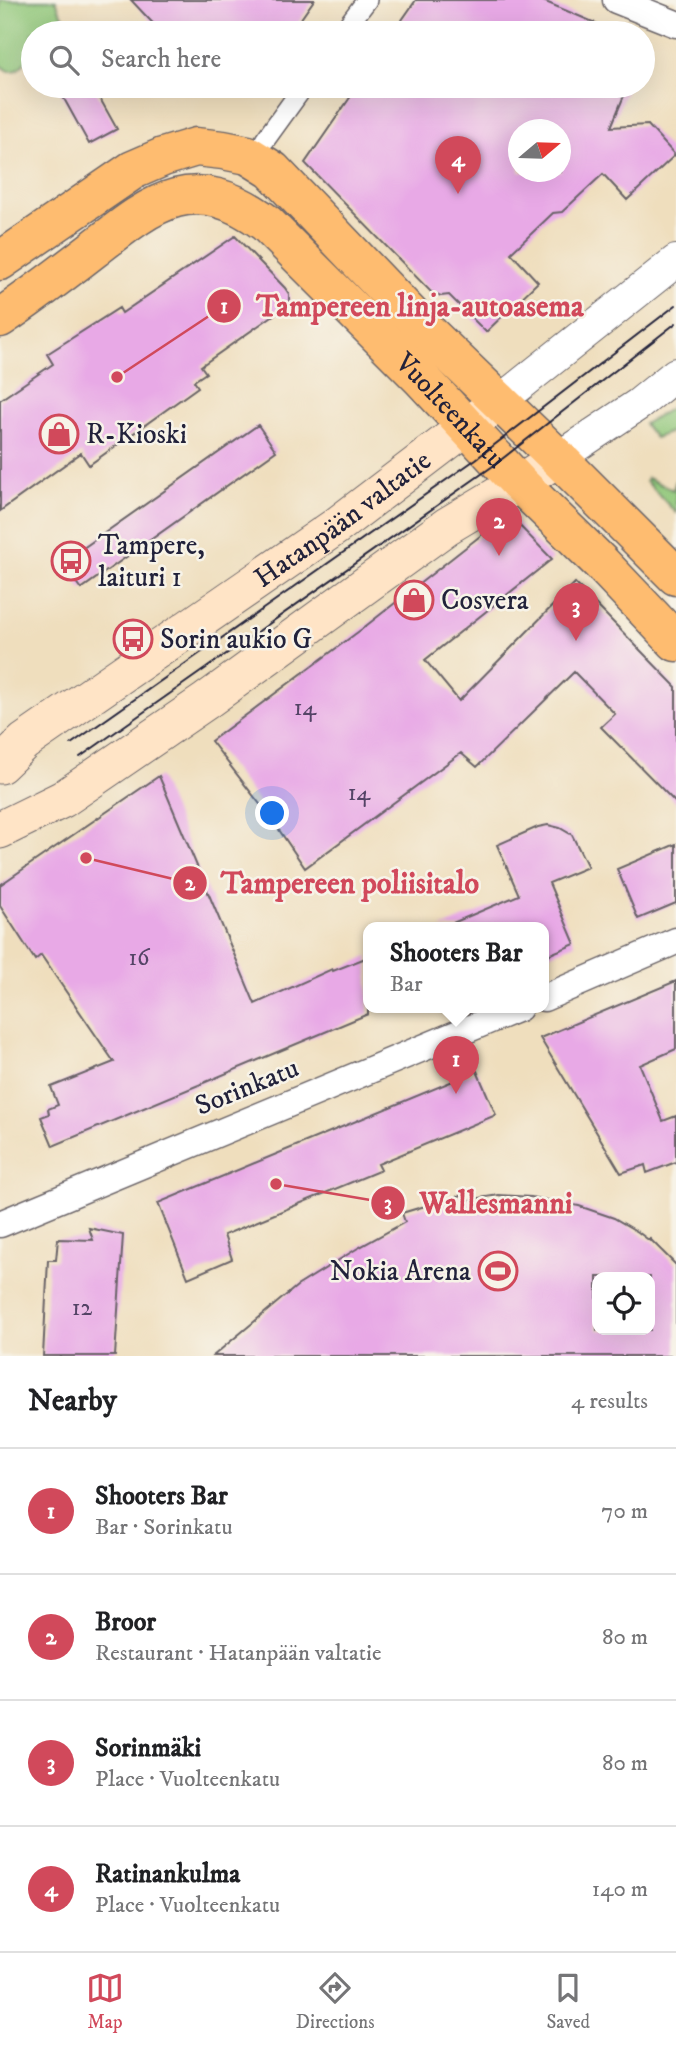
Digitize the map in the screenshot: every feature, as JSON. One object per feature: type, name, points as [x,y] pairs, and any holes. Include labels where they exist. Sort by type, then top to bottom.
[{"type":"main road","name":"Vuolteenkatu","points":[[0,261],[133,170],[163,157],[196,147],[223,149],[248,155],[272,170],[423,328],[676,576]]},
{"type":"main road","name":"Vuolteenkatu","points":[[0,318],[30,298],[132,218],[154,205],[177,197],[215,197],[235,203],[266,223],[421,378],[519,483],[601,563],[676,642]]},
{"type":"main road","name":"Hatanpään valtatie","points":[[0,765],[24,742],[335,527],[500,401]]},
{"type":"main road","points":[[0,830],[63,799],[206,701],[447,526],[558,458]]},
{"type":"street","points":[[351,21],[367,0]]},
{"type":"street","points":[[616,0],[676,24]]},
{"type":"street","points":[[265,140],[295,98]]},
{"type":"street","name":"Hatanpään valtatie","points":[[500,401],[676,261]]},
{"type":"street","points":[[558,458],[639,404],[676,374]]},
{"type":"street","points":[[549,996],[676,941]]},
{"type":"street","name":"Sorinkatu","points":[[0,1224],[507,1013]]},
{"type":"green space","points":[[0,0],[56,0],[66,21],[21,21],[21,66],[15,71],[10,71],[0,65]]},
{"type":"green space","points":[[676,405],[676,430],[655,438],[644,424]]},
{"type":"green space","points":[[647,478],[673,490],[676,480],[676,513],[646,481]]},
{"type":"building","points":[[131,0],[314,0],[299,21],[151,21]]},
{"type":"building","points":[[416,0],[541,0],[591,21],[401,21]]},
{"type":"building","points":[[64,98],[100,98],[117,129],[89,144]]},
{"type":"building","points":[[350,98],[623,98],[611,127],[648,125],[675,155],[627,200],[603,174],[562,212],[553,213],[511,253],[538,282],[486,332],[449,295],[441,296],[431,292],[305,163]]},
{"type":"building","points":[[235,236],[285,288],[289,294],[289,302],[285,307],[201,366],[206,373],[194,381],[198,387],[89,465],[81,453],[0,511],[0,400],[53,364],[47,354],[119,308],[122,313]]},
{"type":"building","points":[[258,425],[276,451],[81,589],[62,563]]},
{"type":"building","points":[[508,514],[552,559],[425,660],[459,701],[575,583],[676,687],[676,803],[601,727],[615,714],[574,672],[477,767],[461,753],[305,868],[273,821],[211,741],[362,629]]},
{"type":"building","points":[[159,776],[255,1004],[332,969],[333,971],[363,959],[363,1013],[368,1014],[53,1146],[41,1117],[49,1114],[48,1109],[58,1105],[51,1087],[114,1062],[41,955],[35,960],[0,906],[0,885]]},
{"type":"building","points":[[548,825],[572,835],[588,867],[549,883],[575,944],[549,955],[549,922],[455,922],[519,895],[497,845]]},
{"type":"building","points":[[676,844],[676,903],[638,919],[617,869]]},
{"type":"building","points":[[676,981],[676,1049],[640,1065],[663,1121],[676,1116],[676,1162],[647,1173],[645,1165],[621,1173],[540,1038]]},
{"type":"building","points":[[477,1071],[496,1115],[378,1164],[381,1170],[224,1235],[232,1259],[188,1278],[158,1203]]},
{"type":"building","name":"Nokia Arena","points":[[465,1194],[467,1200],[499,1195],[531,1197],[579,1206],[614,1218],[650,1239],[676,1265],[676,1356],[213,1356],[297,1286],[405,1222],[402,1213]]},
{"type":"building","points":[[89,1228],[123,1235],[115,1356],[43,1356],[48,1260],[56,1260],[58,1239],[93,1240]]},
{"type":"tram line","points":[[71,744],[476,459],[676,305]]},
{"type":"tram line","points":[[80,757],[493,466],[676,323]]},
{"type":"place","name":"Ratinankulma","points":[[458,194]]},
{"type":"place","name":"Tampereen linja-autoasema","points":[[117,377]]},
{"type":"place","name":"R-Kioski","points":[[59,434]]},
{"type":"place","name":"Broor","points":[[499,556]]},
{"type":"place","name":"Tampere, laituri 1","points":[[71,561]]},
{"type":"place","name":"Cosvera","points":[[414,600]]},
{"type":"place","name":"Sorin aukio G","points":[[133,639]]},
{"type":"place","name":"Sorinmäki","points":[[576,641]]},
{"type":"place","name":"Tampereen poliisitalo","points":[[86,858]]},
{"type":"place","name":"Shooters Bar","points":[[456,1094]]},
{"type":"place","name":"Wallesmanni","points":[[276,1184]]},
{"type":"place","name":"Nokia Arena","points":[[498,1271]]}]
